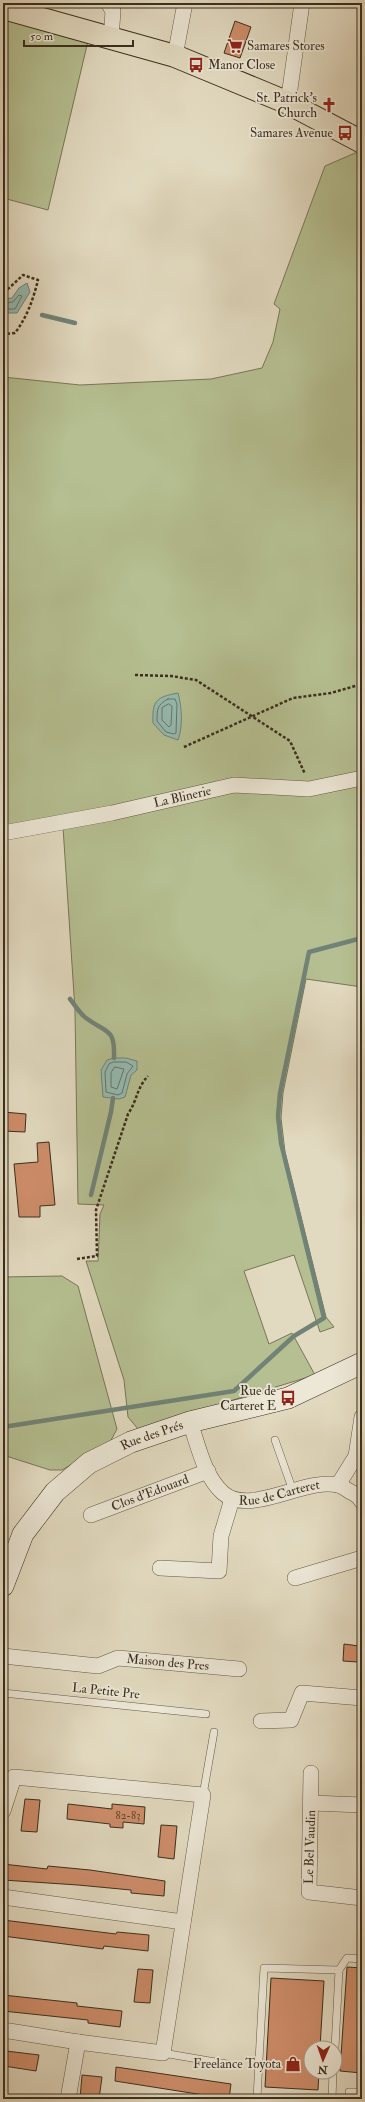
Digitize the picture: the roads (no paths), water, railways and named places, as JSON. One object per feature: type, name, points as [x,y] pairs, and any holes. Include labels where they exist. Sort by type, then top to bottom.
[{"type":"main road","points":[[3,8],[175,56],[286,102],[362,142]]},
{"type":"main road","name":"Rue des Prés","points":[[3,1586],[14,1553],[23,1534],[42,1506],[70,1478],[89,1463],[131,1442],[190,1422],[288,1398],[362,1363]]},
{"type":"street","points":[[108,3],[113,11],[111,39]]},
{"type":"street","points":[[175,56],[185,3]]},
{"type":"street","points":[[286,102],[290,89],[302,3]]},
{"type":"street","name":"La Blinerie","points":[[3,833],[112,813],[234,785],[309,789],[362,778]]},
{"type":"street","points":[[338,1485],[356,1456],[362,1417]]},
{"type":"street","name":"Rue de Carteret","points":[[190,1422],[208,1471],[215,1485],[224,1494],[232,1499],[246,1501],[260,1499],[316,1484],[338,1485],[359,1496],[362,1502]]},
{"type":"street","name":"Clos d'Edouard","points":[[91,1515],[208,1471]]},
{"type":"street","points":[[160,1568],[219,1571],[221,1536],[232,1499]]},
{"type":"street","points":[[295,1578],[362,1558]]},
{"type":"street","name":"Maison des Pres","points":[[3,1656],[98,1666],[118,1658],[239,1669]]},
{"type":"street","points":[[261,1721],[291,1720],[302,1693],[362,1698]]},
{"type":"street","name":"Le Bel Vaudin","points":[[311,1773],[312,1803],[309,1892],[362,1898]]},
{"type":"street","points":[[3,1811],[14,1777],[203,1795],[163,2053],[78,2042],[3,2030]]},
{"type":"street","points":[[312,1803],[362,1805]]},
{"type":"street","points":[[3,1898],[184,1922]]},
{"type":"street","points":[[68,2099],[78,2042]]},
{"type":"lane","points":[[275,1440],[293,1491]]},
{"type":"lane","name":"La Petite Pre","points":[[3,1693],[206,1714]]},
{"type":"lane","points":[[203,1795],[214,1732]]},
{"type":"lane","points":[[335,2040],[339,1970],[347,1958],[362,1959]]},
{"type":"lane","points":[[268,2099],[257,2098],[264,1968],[339,1970]]},
{"type":"lane","points":[[163,2053],[227,2064]]},
{"type":"lane","points":[[332,2099],[333,2080]]},
{"type":"lane","points":[[349,2092],[362,2092]]},
{"type":"water","points":[[27,283],[30,292],[17,313],[3,313],[3,299],[12,298],[19,288]]},
{"type":"water","points":[[178,693],[181,729],[178,740],[164,735],[153,723],[153,710],[160,698]]},
{"type":"water","points":[[114,1058],[126,1058],[137,1061],[137,1070],[131,1075],[125,1097],[119,1099],[103,1097],[101,1070],[107,1060]]},
{"type":"waterway","points":[[42,315],[75,323]]},
{"type":"waterway","points":[[3,1427],[234,1391],[294,1336],[324,1318],[281,1143],[278,1116],[280,1093],[309,952],[362,938]]},
{"type":"waterway","points":[[70,999],[84,1016],[108,1032],[111,1036],[114,1048],[114,1058]]},
{"type":"waterway","points":[[91,1195],[113,1098]]},
{"type":"place","name":"Samares Stores","points":[[235,46]]},
{"type":"place","name":"Manor Close","points":[[196,65]]},
{"type":"place","name":"St. Patrick's Church","points":[[329,105]]},
{"type":"place","name":"Samares Avenue","points":[[345,133]]},
{"type":"place","name":"Rue de Carteret E","points":[[288,1398]]},
{"type":"place","name":"Freelance Toyota","points":[[293,2064]]}]
